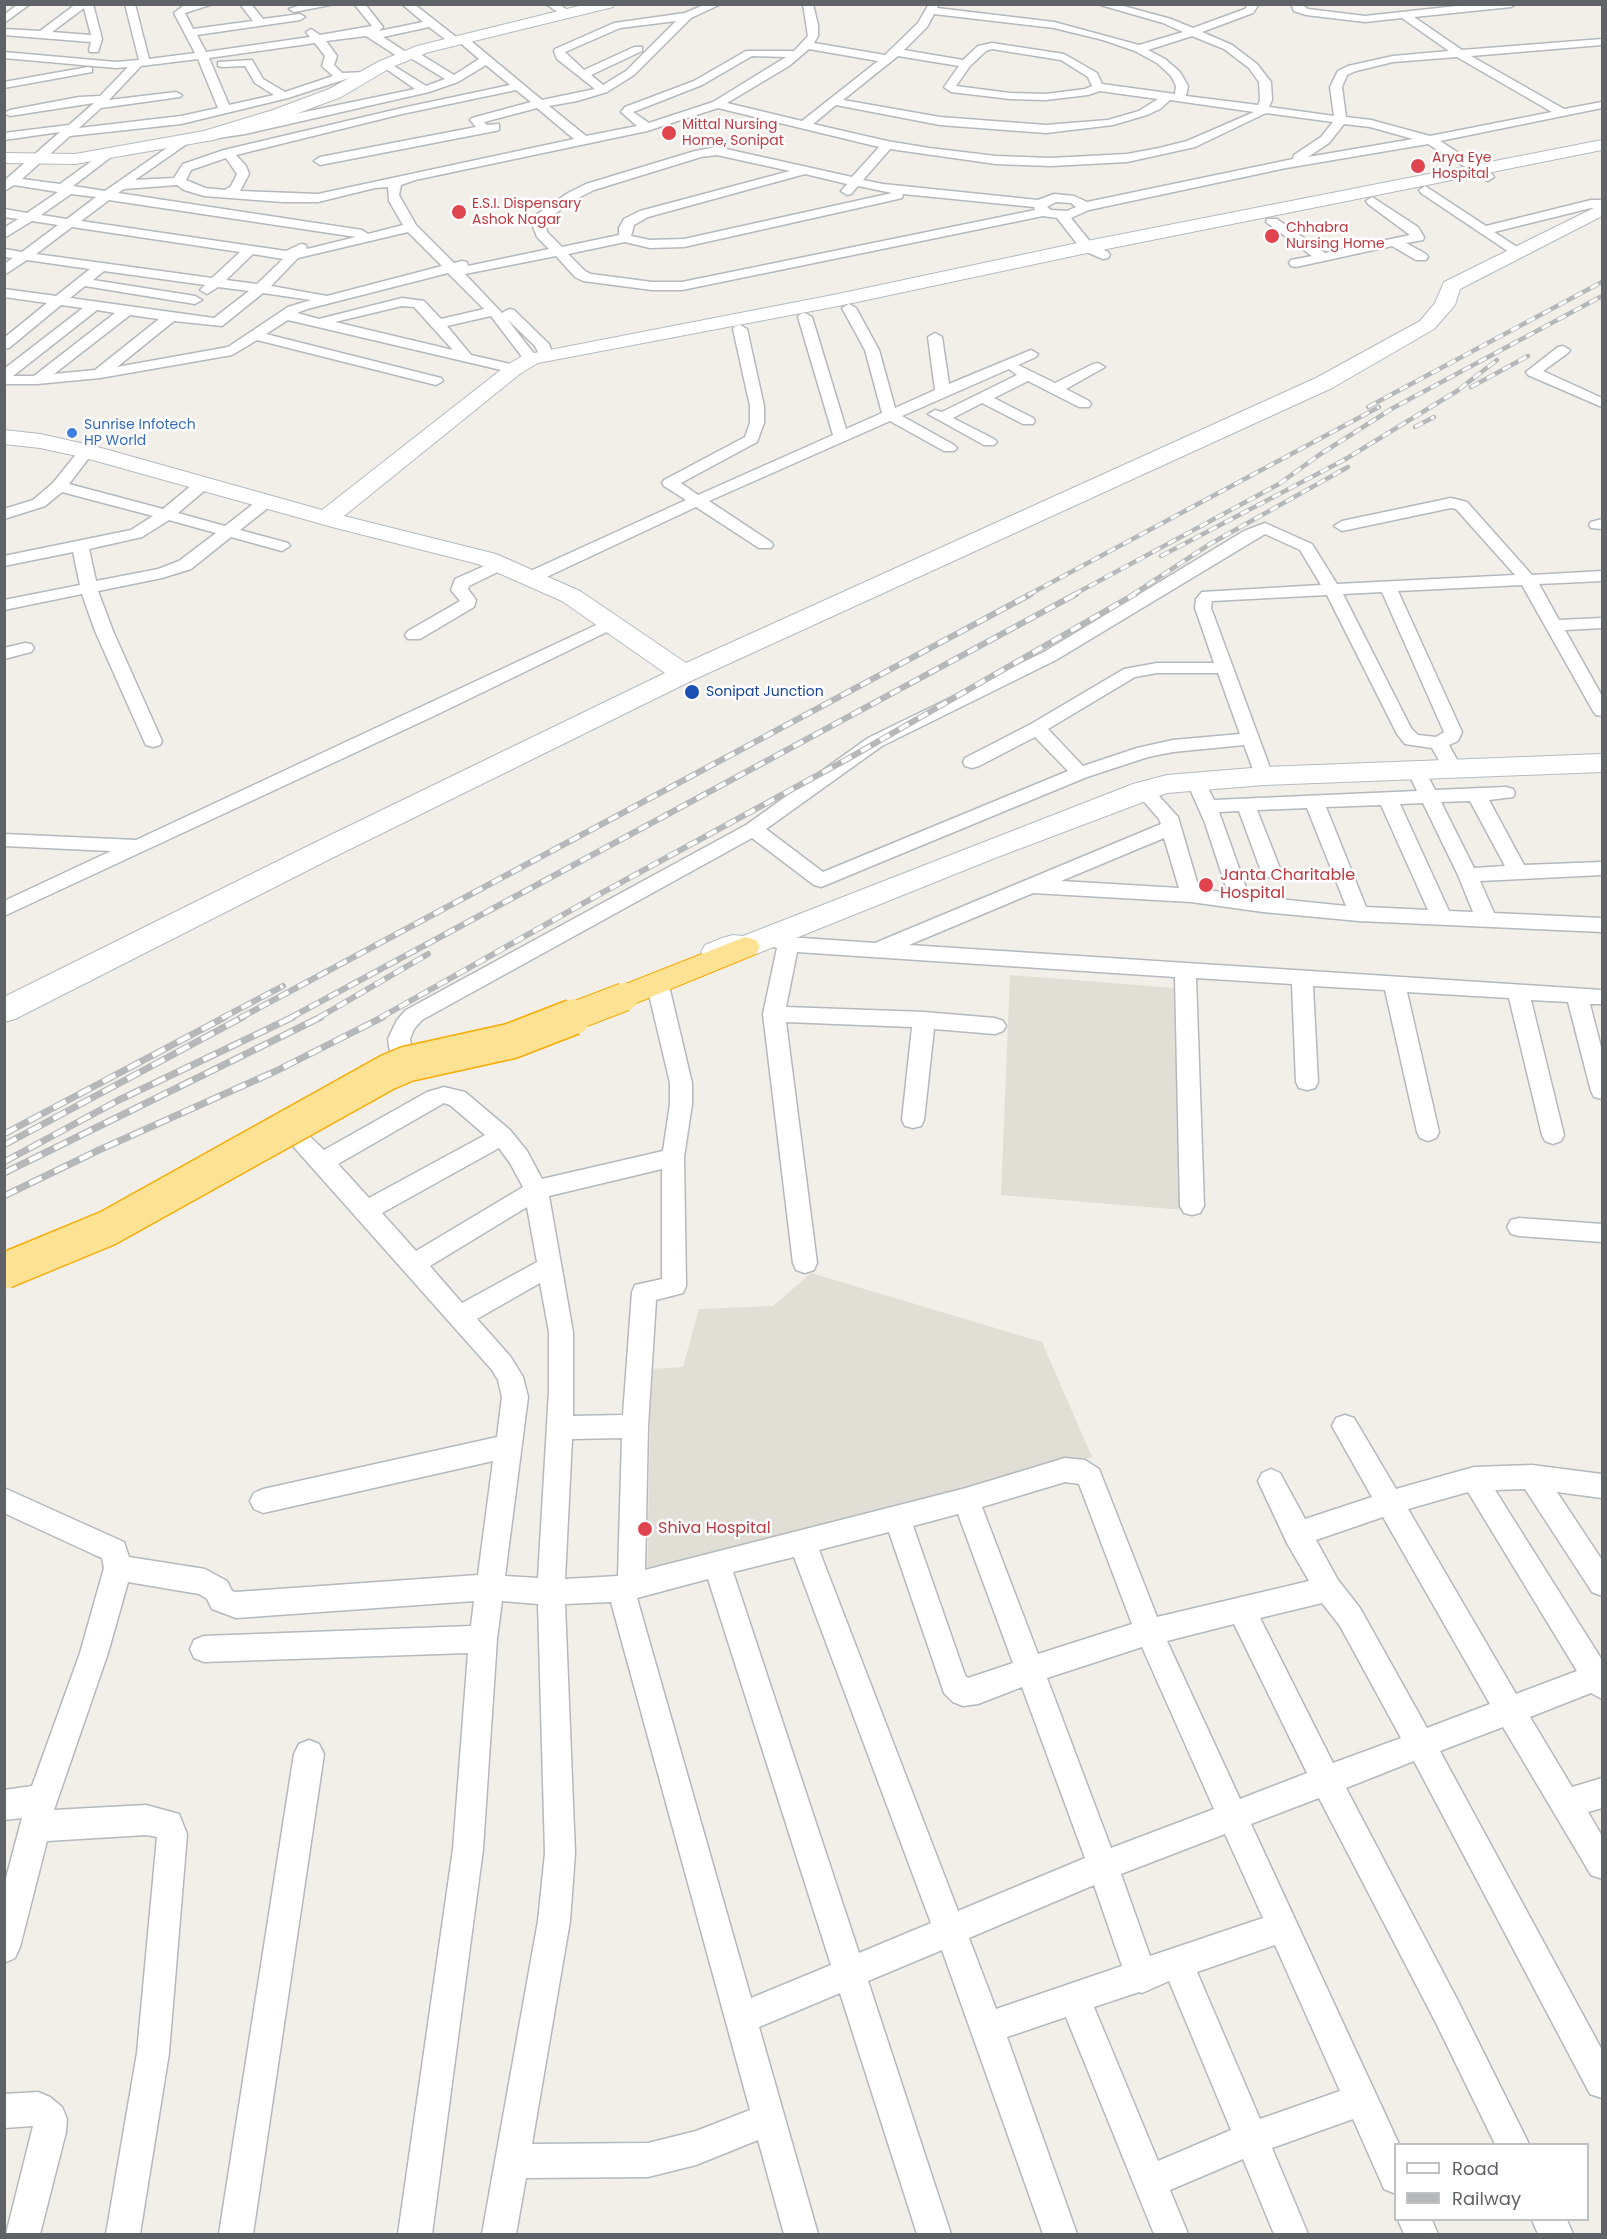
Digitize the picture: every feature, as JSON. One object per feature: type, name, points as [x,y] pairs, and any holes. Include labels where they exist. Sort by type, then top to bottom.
[{"type":"highway","points":[[4,1271],[108,1228],[388,1072],[407,1064],[511,1041],[767,943]]},
{"type":"street","points":[[4,20],[25,4]]},
{"type":"street","points":[[42,34],[83,4]]},
{"type":"street","points":[[42,78],[75,62],[95,49],[98,39],[88,4]]},
{"type":"street","points":[[130,4],[142,63]]},
{"type":"street","points":[[245,4],[260,23]]},
{"type":"street","points":[[359,4],[371,26],[408,54],[454,80]]},
{"type":"street","points":[[407,4],[483,62],[548,116],[584,141]]},
{"type":"street","points":[[551,4],[566,14]]},
{"type":"street","points":[[218,134],[335,93],[408,54],[455,40],[608,4]]},
{"type":"street","points":[[603,90],[561,57],[560,51],[618,25],[687,16],[716,4]]},
{"type":"street","points":[[123,184],[180,181],[188,187],[204,192],[308,199],[331,196],[375,184],[395,183],[403,179],[647,127],[717,104],[768,74],[796,54],[807,45],[813,36],[808,4]]},
{"type":"street","points":[[836,102],[939,121],[1049,150],[1127,158],[1191,144],[1251,118],[1262,110],[1266,100],[1265,82],[1253,66],[1228,47],[1167,21],[1102,4]]},
{"type":"street","points":[[1296,4],[1298,9],[1306,12],[1365,19],[1511,4]]},
{"type":"street","points":[[207,5],[179,12],[205,61],[225,110]]},
{"type":"street","points":[[1232,7],[1251,8]]},
{"type":"street","points":[[190,33],[220,16],[260,23],[294,10],[330,8]]},
{"type":"street","points":[[804,125],[836,102],[892,55],[923,25],[933,8],[1054,25],[1107,38],[1139,49],[1161,61],[1176,74],[1182,86],[1180,99]]},
{"type":"street","points":[[1139,49],[1194,32],[1251,8]]},
{"type":"street","points":[[294,10],[313,27],[317,39],[331,56],[328,66],[340,77]]},
{"type":"street","points":[[1404,15],[1460,54],[1561,112]]},
{"type":"street","points":[[220,16],[240,50]]},
{"type":"street","points":[[484,129],[476,120],[603,90],[630,73],[687,16]]},
{"type":"street","points":[[4,85],[116,65],[169,60],[173,71],[240,50],[317,39],[371,26],[428,21]]},
{"type":"street","points":[[196,44],[313,27]]},
{"type":"street","points":[[4,32],[98,39]]},
{"type":"street","points":[[1286,164],[1325,140],[1341,120],[1336,87],[1342,73],[1377,62],[1602,42]]},
{"type":"street","points":[[807,45],[966,64]]},
{"type":"street","points":[[1098,87],[1093,75],[1064,57],[987,46],[966,64],[950,87],[951,89],[1010,96],[1046,97],[1088,92],[1098,87],[1371,124],[1430,140],[1483,174]]},
{"type":"street","points":[[582,75],[638,49]]},
{"type":"street","points":[[647,127],[627,111],[698,83],[754,52],[796,54]]},
{"type":"street","points":[[4,55],[116,65]]},
{"type":"street","points":[[205,61],[248,62],[257,79],[284,96]]},
{"type":"street","points":[[4,158],[36,160],[107,154],[245,130],[425,90],[454,80],[483,62]]},
{"type":"street","points":[[8,184],[142,63]]},
{"type":"street","points":[[386,64],[425,90]]},
{"type":"street","points":[[729,67],[768,74]]},
{"type":"street","points":[[24,134],[7,110],[79,100],[177,110],[225,110],[284,96],[351,74],[367,75]]},
{"type":"street","points":[[174,79],[180,142]]},
{"type":"street","points":[[180,181],[181,171],[186,166],[228,153],[513,87]]},
{"type":"street","points":[[717,104],[887,145],[966,157],[1049,150],[1109,123],[1143,113],[1156,107],[1167,97]]},
{"type":"street","points":[[1061,215],[1077,213],[1083,207],[1286,164],[1430,140],[1602,105]]},
{"type":"street","points":[[4,137],[69,130],[177,110]]},
{"type":"street","points":[[381,116],[409,144]]},
{"type":"street","points":[[548,116],[571,143]]},
{"type":"street","points":[[318,163],[519,122]]},
{"type":"street","points":[[291,137],[318,163],[331,196]]},
{"type":"street","points":[[4,271],[180,142]]},
{"type":"street","points":[[830,209],[887,145]]},
{"type":"street","points":[[337,521],[535,373],[562,363],[849,308],[1095,251],[1272,222],[1425,190],[1602,145]]},
{"type":"street","points":[[1083,207],[1079,202],[1060,193],[1048,199],[1042,208],[682,286],[588,278],[580,274],[539,229],[541,218],[572,196],[608,180],[717,151],[911,192],[1042,208],[1061,215],[1095,251]]},
{"type":"street","points":[[227,194],[236,188],[243,174],[240,166],[228,153]]},
{"type":"street","points":[[4,234],[107,154]]},
{"type":"street","points":[[286,315],[465,356],[531,361],[1483,174],[1602,154]]},
{"type":"street","points":[[625,237],[625,228],[629,222],[644,214],[806,170]]},
{"type":"street","points":[[424,175],[404,189],[407,204],[494,311],[531,361]]},
{"type":"street","points":[[337,521],[531,361],[542,344],[506,309],[411,227],[395,201],[393,195],[395,183]]},
{"type":"street","points":[[8,184],[66,188],[373,236]]},
{"type":"street","points":[[1425,190],[1515,252]]},
{"type":"street","points":[[4,380],[37,380],[100,374],[224,353],[232,351],[257,336],[302,306],[460,268],[625,237],[650,244],[684,243],[911,192]]},
{"type":"street","points":[[1296,263],[1418,237],[1413,230],[1372,201]]},
{"type":"street","points":[[1485,230],[1591,204],[1602,204]]},
{"type":"street","points":[[4,1011],[322,851],[684,674],[1323,383],[1427,325],[1445,305],[1451,286],[1602,208]]},
{"type":"street","points":[[4,213],[294,255],[411,227]]},
{"type":"street","points":[[1272,222],[1324,258]]},
{"type":"street","points":[[4,293],[220,323],[260,290],[294,255],[325,228]]},
{"type":"street","points":[[1396,243],[1421,257]]},
{"type":"street","points":[[100,374],[195,300],[250,250]]},
{"type":"street","points":[[4,253],[260,290],[333,298]]},
{"type":"street","points":[[8,339],[100,267]]},
{"type":"street","points":[[83,282],[195,300]]},
{"type":"street","points":[[4,307],[20,295]]},
{"type":"street","points":[[320,322],[408,302],[419,304],[465,356]]},
{"type":"street","points":[[4,376],[94,306]]},
{"type":"street","points":[[849,308],[873,350],[890,415],[949,448]]},
{"type":"street","points":[[37,380],[126,311]]},
{"type":"street","points":[[438,324],[494,311]]},
{"type":"street","points":[[806,317],[841,436]]},
{"type":"street","points":[[740,329],[757,406],[755,431],[748,443],[672,480],[672,486],[765,545]]},
{"type":"street","points":[[257,336],[436,381]]},
{"type":"street","points":[[935,337],[944,392]]},
{"type":"street","points":[[1563,350],[1533,372],[1602,404]]},
{"type":"street","points":[[532,577],[841,436],[1031,354]]},
{"type":"street","points":[[1006,364],[1084,404]]},
{"type":"street","points":[[1055,389],[1098,368]]},
{"type":"street","points":[[943,417],[1028,375]]},
{"type":"street","points":[[983,398],[1028,421]]},
{"type":"street","points":[[914,404],[989,442]]},
{"type":"street","points":[[4,437],[40,441],[86,451],[500,564],[571,596],[684,674]]},
{"type":"street","points":[[4,514],[31,507],[59,486],[86,451]]},
{"type":"street","points":[[4,561],[136,534],[166,515],[204,483]]},
{"type":"street","points":[[59,486],[282,546]]},
{"type":"street","points":[[4,605],[89,589],[185,566],[267,501]]},
{"type":"street","points":[[1342,526],[1457,504],[1464,507],[1528,580],[1602,711]]},
{"type":"street","points":[[402,1064],[399,1039],[405,1025],[414,1015],[753,829],[875,742],[1050,656],[1250,534],[1264,528],[1306,547],[1333,591],[1403,730],[1412,740],[1438,743],[1452,737],[1453,732],[1388,588]]},
{"type":"street","points":[[80,547],[89,589],[104,631],[153,741]]},
{"type":"street","points":[[414,634],[468,603],[459,590],[461,583],[500,564]]},
{"type":"street","points":[[1264,776],[1203,608],[1204,599],[1214,595],[1333,591],[1602,576]]},
{"type":"street","points":[[4,909],[430,711],[611,623]]},
{"type":"street","points":[[1554,625],[1602,623]]},
{"type":"street","points":[[4,654],[25,648]]},
{"type":"street","points":[[972,762],[1037,728],[1130,673],[1157,668],[1224,668]]},
{"type":"street","points":[[1580,672],[1602,670]]},
{"type":"street","points":[[1037,728],[1080,773]]},
{"type":"street","points":[[753,829],[821,880],[1080,773],[1144,752],[1173,746],[1250,739]]},
{"type":"street","points":[[1438,743],[1453,769]]},
{"type":"street","points":[[4,1283],[24,1281],[93,1248],[295,1136],[402,1064],[508,1050],[1143,790],[1195,780],[1602,763]]},
{"type":"street","points":[[1416,770],[1468,875],[1487,921]]},
{"type":"street","points":[[1195,780],[1208,806],[1241,901]]},
{"type":"street","points":[[1143,790],[1168,818],[1191,895]]},
{"type":"street","points":[[1208,806],[1506,794]]},
{"type":"street","points":[[1477,795],[1518,873]]},
{"type":"street","points":[[1388,798],[1442,919]]},
{"type":"street","points":[[1314,802],[1359,914]]},
{"type":"street","points":[[1246,805],[1271,871]]},
{"type":"street","points":[[876,950],[1172,827]]},
{"type":"street","points":[[4,840],[138,847]]},
{"type":"street","points":[[1468,875],[1602,868]]},
{"type":"street","points":[[1031,886],[1191,895],[1359,914],[1602,925]]},
{"type":"street","points":[[767,943],[805,1263]]},
{"type":"street","points":[[4,1263],[9,1257],[85,1225],[402,1064],[499,1036],[733,945],[767,943],[1602,997]]},
{"type":"street","points":[[1185,970],[1192,1206]]},
{"type":"street","points":[[1302,977],[1307,1082]]},
{"type":"street","points":[[1394,983],[1428,1132]]},
{"type":"street","points":[[659,990],[681,1083],[681,1104],[673,1157],[674,1286],[644,1292],[634,1426],[626,1588],[740,2019],[801,2235]]},
{"type":"street","points":[[1518,992],[1553,1135]]},
{"type":"street","points":[[1577,995],[1602,1091]]},
{"type":"street","points":[[774,1014],[924,1020],[996,1026]]},
{"type":"street","points":[[913,1120],[924,1020]]},
{"type":"street","points":[[322,1162],[435,1098],[444,1095],[457,1098],[502,1136],[519,1157],[536,1190],[561,1332],[562,1391],[551,1592],[560,1853],[554,1921],[499,2235]]},
{"type":"street","points":[[295,1136],[322,1162],[501,1363],[510,1377],[514,1396],[483,1639],[468,1850],[415,2235]]},
{"type":"street","points":[[366,1211],[502,1136]]},
{"type":"street","points":[[414,1264],[536,1190],[673,1157]]},
{"type":"street","points":[[1519,1227],[1602,1233]]},
{"type":"street","points":[[460,1316],[549,1267]]},
{"type":"street","points":[[560,1428],[634,1426]]},
{"type":"street","points":[[1345,1426],[1510,1711],[1568,1803],[1602,1864]]},
{"type":"street","points":[[263,1501],[508,1446]]},
{"type":"street","points":[[118,1568],[205,1582],[217,1590],[222,1600],[236,1605],[489,1587],[551,1592],[626,1588],[966,1500],[1065,1470],[1085,1472],[1090,1477],[1149,1632],[1394,2175]]},
{"type":"street","points":[[1297,1534],[1388,1503],[1474,1479],[1532,1477],[1602,1486]]},
{"type":"street","points":[[1532,1477],[1602,1584]]},
{"type":"street","points":[[740,2019],[849,1971],[1103,1866],[1419,1744],[1600,1681],[1474,1479]]},
{"type":"street","points":[[1271,1481],[1328,1589],[1359,1631],[1602,2082]]},
{"type":"street","points":[[4,1500],[114,1551],[118,1568],[94,1653],[39,1813],[4,1947]]},
{"type":"street","points":[[966,1500],[1103,1866],[1142,1977]]},
{"type":"street","points":[[897,1517],[954,1683],[959,1690],[970,1692],[1149,1632],[1328,1589]]},
{"type":"street","points":[[802,1542],[987,2028],[1060,2235]]},
{"type":"street","points":[[717,1564],[933,2235]]},
{"type":"street","points":[[1241,1609],[1326,1780],[1448,2012],[1511,2143]]},
{"type":"street","points":[[204,1649],[483,1639]]},
{"type":"street","points":[[236,2235],[309,1754]]},
{"type":"street","points":[[1568,1803],[1602,1793]]},
{"type":"street","points":[[4,1805],[39,1813],[146,1820],[168,1825],[172,1834],[153,2053],[123,2235]]},
{"type":"street","points":[[987,2028],[1282,1928]]},
{"type":"street","points":[[1178,1964],[1292,2235]]},
{"type":"street","points":[[1074,1997],[1151,2181],[1171,2235]]},
{"type":"street","points":[[1151,2181],[1250,2139],[1361,2100]]},
{"type":"street","points":[[4,2111],[38,2109],[50,2119],[49,2132],[23,2235]]},
{"type":"street","points":[[513,2161],[648,2160],[696,2148],[768,2120]]},
{"type":"street","points":[[1415,2221],[1421,2235]]},
{"type":"street","points":[[1549,2221],[1556,2235]]},
{"type":"shaded area","points":[[1010,975],[1175,988],[1184,1210],[1001,1195]]},
{"type":"shaded area","points":[[811,1273],[1042,1342],[1092,1457],[647,1577],[651,1369],[683,1367],[699,1309],[773,1306]]},
{"type":"railway","points":[[1368,407],[1602,282]]},
{"type":"railway","points":[[1073,595],[1279,484],[1319,455],[1393,408],[1602,296]]},
{"type":"railway","points":[[1471,387],[1528,356]]},
{"type":"railway","points":[[1161,556],[1344,460],[1457,391],[1497,360]]},
{"type":"railway","points":[[1028,595],[1379,407]]},
{"type":"railway","points":[[1415,427],[1434,417]]},
{"type":"railway","points":[[1132,595],[1210,544],[1348,467]]},
{"type":"railway","points":[[240,1018],[1031,594]]},
{"type":"railway","points":[[290,1018],[1076,594]]},
{"type":"railway","points":[[380,1018],[598,895],[851,757],[1135,594]]},
{"type":"railway","points":[[318,1018],[428,954]]},
{"type":"railway","points":[[222,1018],[283,986]]},
{"type":"railway","points":[[4,1134],[225,1017]]},
{"type":"railway","points":[[4,1145],[243,1017]]},
{"type":"railway","points":[[4,1162],[119,1100],[293,1017]]},
{"type":"railway","points":[[4,1173],[321,1017]]},
{"type":"railway","points":[[4,1196],[99,1150],[276,1071],[383,1017]]},
{"type":"place","name":"Mittal Nursing Home, Sonipat","points":[[669,133]]},
{"type":"place","name":"Arya Eye Hospital","points":[[1418,166]]},
{"type":"place","name":"E.S.I. Dispensary Ashok Nagar","points":[[459,212]]},
{"type":"place","name":"Chhabra Nursing Home","points":[[1272,236]]},
{"type":"place","name":"Sunrise Infotech HP World","points":[[72,433]]},
{"type":"place","name":"Sonipat Junction","points":[[692,692]]},
{"type":"place","name":"Janta Charitable Hospital","points":[[1206,885]]},
{"type":"place","name":"Shiva Hospital","points":[[645,1529]]}]
